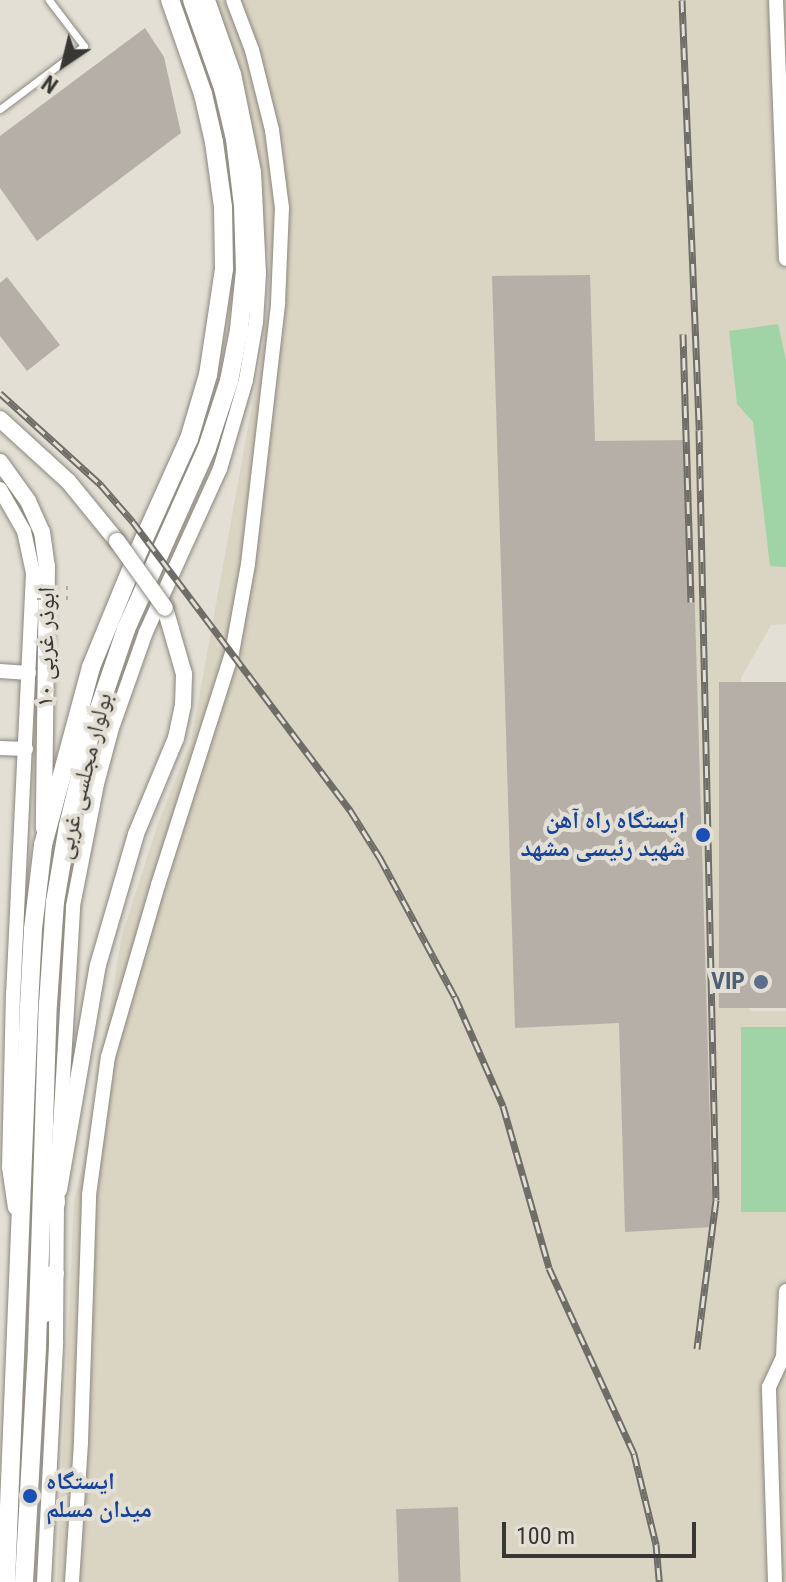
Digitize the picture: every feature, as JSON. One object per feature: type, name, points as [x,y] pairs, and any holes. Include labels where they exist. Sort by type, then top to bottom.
[{"type":"main road","name":"بولوار مجلسی غربی","points":[[6,1582],[33,929],[43,845],[91,667],[189,439],[218,326],[224,269],[223,207],[214,142],[203,94],[170,0]]},
{"type":"main road","name":"بولوار مجلسی غربی","points":[[24,1582],[37,1347],[46,1050],[55,902],[68,826],[90,735],[126,629],[207,448],[229,381],[239,330],[245,254],[235,139],[223,88],[192,0]]},
{"type":"main road","points":[[46,1050],[56,1203]]},
{"type":"main road","points":[[37,1347],[55,1273]]},
{"type":"street","points":[[44,1582],[56,1357],[56,1203],[73,906],[94,797],[112,728],[146,632],[220,469],[246,380],[256,322],[259,274],[254,172],[234,74],[208,0]]},
{"type":"street","points":[[72,1582],[89,1195],[108,1057],[158,885],[232,653],[248,564],[278,303],[282,208],[272,130],[252,50],[233,0]]},
{"type":"street","points":[[776,0],[785,253]]},
{"type":"street","points":[[0,419],[68,481],[117,541],[165,608],[184,674],[183,705],[176,738],[136,834],[98,965],[56,1203]]},
{"type":"street","name":"ابوذر غربی ۱۰","points":[[0,462],[37,521],[47,566],[43,845]]},
{"type":"street","points":[[0,489],[7,507],[24,531],[33,573],[26,749],[6,993],[9,1167],[20,1248]]},
{"type":"street","points":[[0,671],[29,673]]},
{"type":"street","points":[[0,748],[26,749]]},
{"type":"street","points":[[775,1582],[769,1387],[783,1357],[786,1291]]},
{"type":"lane","points":[[0,109],[84,46],[49,0]]},
{"type":"path","points":[[37,599],[67,600],[67,584]]},
{"type":"shaded area","points":[[198,0],[786,0],[786,624],[771,625],[741,678],[750,1011],[786,1011],[786,1582],[57,1582],[74,1202],[85,1155],[122,935],[159,821],[191,742],[275,279]]},
{"type":"green space","points":[[778,324],[786,360],[786,567],[770,566],[753,422],[737,404],[729,331]]},
{"type":"green space","points":[[741,1027],[786,1027],[786,1212],[741,1212]]},
{"type":"building","points":[[145,28],[164,57],[181,133],[37,241],[0,188],[0,136]]},
{"type":"building","points":[[590,275],[595,441],[690,440],[713,1227],[625,1232],[619,1023],[515,1028],[492,276]]},
{"type":"building","points":[[7,277],[60,345],[27,371],[0,336],[0,283]]},
{"type":"building","name":"ایستگاه راه آهن شهید رئیسی مشهد","points":[[719,682],[786,682],[786,1008],[719,1008]]},
{"type":"building","points":[[458,1507],[461,1582],[399,1582],[396,1509]]},
{"type":"railway","points":[[682,0],[699,430],[716,1200],[697,1349]]},
{"type":"railway","points":[[683,334],[691,602]]},
{"type":"railway","points":[[0,393],[101,485],[133,522],[350,810],[380,858],[455,997],[503,1106],[549,1268],[634,1454],[656,1544],[659,1582]]},
{"type":"place","name":"ایستگاه راه آهن شهید رئیسی مشهد","points":[[703,835]]},
{"type":"place","name":"VIP","points":[[761,982]]},
{"type":"place","name":"ایستگاه میدان مسلم","points":[[30,1496]]}]
